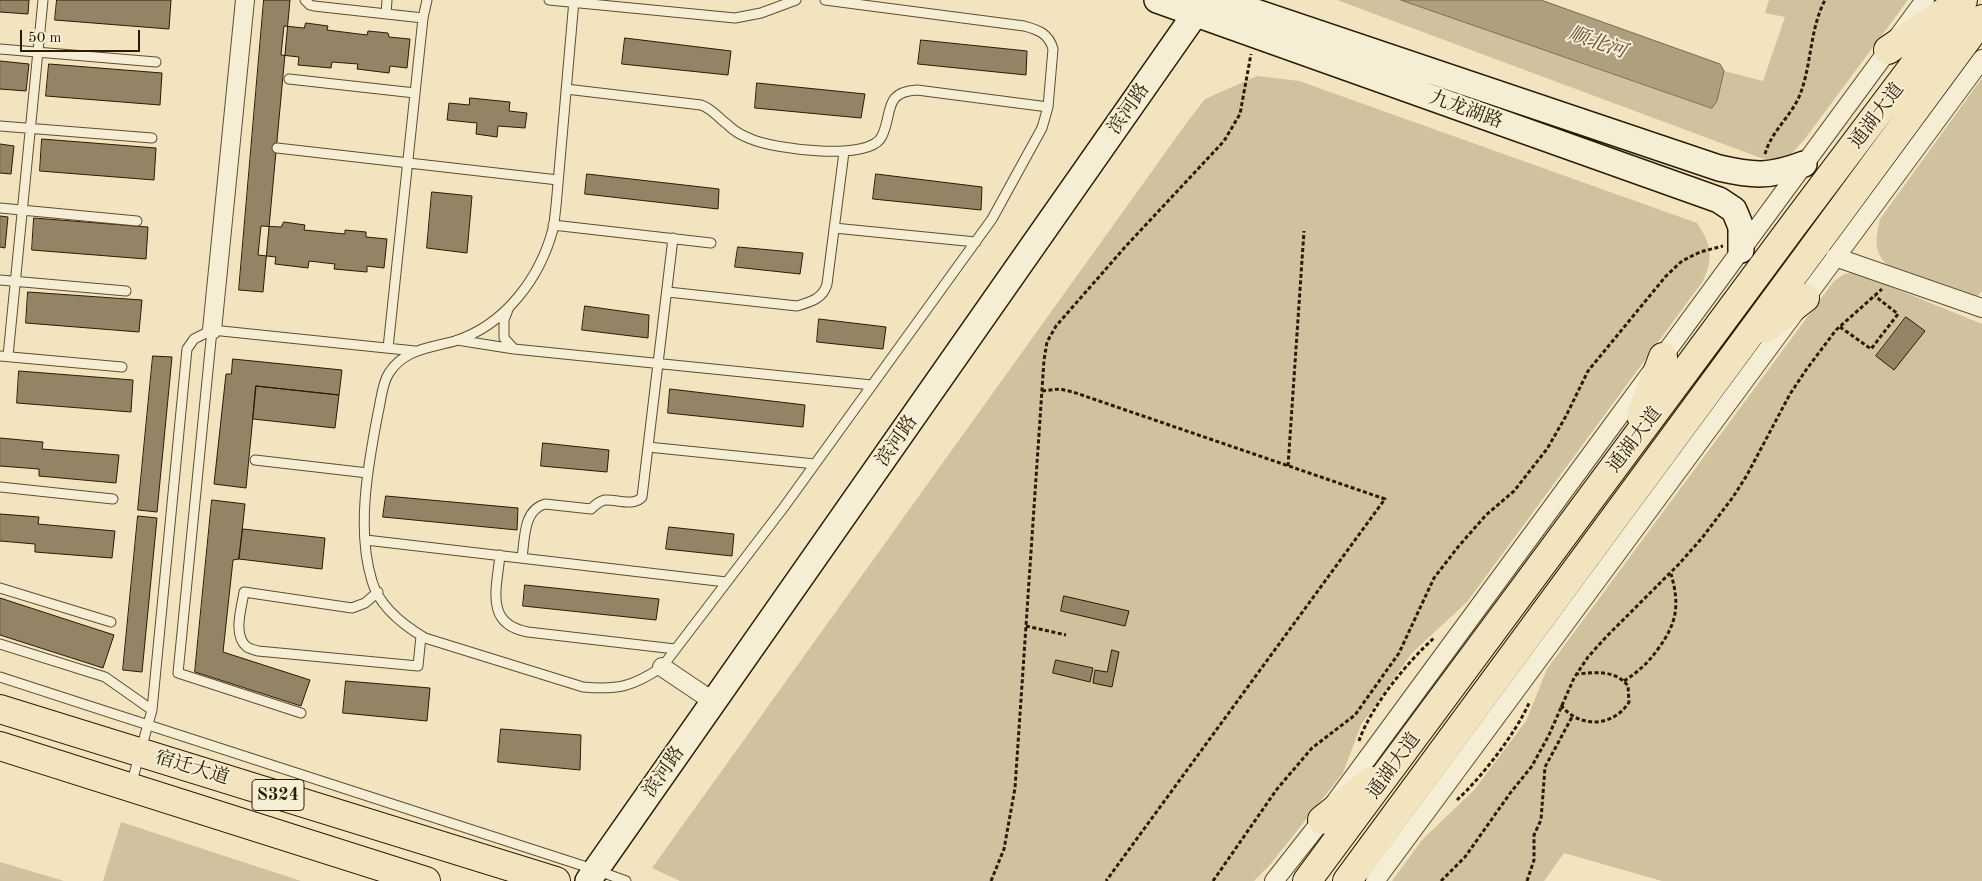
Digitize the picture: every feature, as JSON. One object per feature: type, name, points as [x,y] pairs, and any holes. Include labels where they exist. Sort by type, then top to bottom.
[{"type":"main road","points":[[1888,50],[1962,0]]},
{"type":"main road","name":"通湖大道","points":[[1307,881],[1962,0]]},
{"type":"main road","name":"通湖大道","points":[[1347,881],[1982,19]]},
{"type":"main road","points":[[1736,352],[1805,298]]},
{"type":"main road","points":[[1629,448],[1663,356]]},
{"type":"main road","name":"宿迁大道","points":[[0,709],[556,881]]},
{"type":"main road","name":"宿迁大道","points":[[0,746],[426,881]]},
{"type":"main road","points":[[1322,820],[1396,762]]},
{"type":"street","points":[[212,330],[245,0]]},
{"type":"street","name":"九龙湖路","points":[[1157,0],[1201,7],[1255,34],[1718,200],[1734,210],[1741,227],[1734,248]]},
{"type":"street","name":"九龙湖路","points":[[1220,0],[1719,168],[1744,174],[1769,174],[1804,164]]},
{"type":"street","points":[[1274,881],[1322,820],[1663,356],[1734,248],[1804,164],[1926,0]]},
{"type":"street","name":"滨河路","points":[[592,875],[1201,7]]},
{"type":"street","points":[[1375,881],[1982,59]]},
{"type":"street","points":[[1835,257],[1982,308]]},
{"type":"street","points":[[662,667],[714,702]]},
{"type":"lane","points":[[44,0],[15,282],[4,356],[122,367]]},
{"type":"lane","points":[[305,0],[314,6],[423,18]]},
{"type":"lane","points":[[386,14],[387,0]]},
{"type":"lane","points":[[388,348],[423,18],[427,0]]},
{"type":"lane","points":[[549,0],[736,18],[761,14],[796,0]]},
{"type":"lane","points":[[415,350],[398,363],[388,374],[380,403],[368,473],[365,523],[366,540],[372,583],[386,606],[402,623],[421,636],[583,687],[604,689],[625,686],[642,680],[662,667],[815,464],[992,219],[1042,128],[1048,107],[1053,49],[1046,35],[1038,30],[1024,26],[825,0]]},
{"type":"lane","points":[[514,349],[504,338],[504,320],[510,307],[536,272],[554,225],[574,1]]},
{"type":"lane","points":[[0,49],[156,62]]},
{"type":"lane","points":[[289,79],[415,93]]},
{"type":"lane","points":[[566,89],[701,105],[708,108],[726,124],[751,140],[772,145],[844,152],[879,142],[893,98],[908,90],[1048,107]]},
{"type":"lane","points":[[0,126],[152,138]]},
{"type":"lane","points":[[277,148],[558,180]]},
{"type":"lane","points":[[668,292],[797,306],[813,301],[825,291],[827,284],[844,152]]},
{"type":"lane","points":[[0,208],[137,221]]},
{"type":"lane","points":[[554,225],[711,243]]},
{"type":"lane","points":[[834,228],[976,242]]},
{"type":"lane","points":[[522,558],[527,524],[534,509],[539,505],[591,509],[601,501],[606,500],[634,502],[639,500],[643,490],[673,238]]},
{"type":"lane","points":[[0,280],[126,291]]},
{"type":"lane","points":[[130,787],[152,710],[185,362],[187,349],[194,339],[212,330],[415,350],[456,340],[477,331],[510,307]]},
{"type":"lane","points":[[212,330],[178,673],[301,712]]},
{"type":"lane","points":[[456,340],[514,349],[872,385]]},
{"type":"lane","points":[[648,448],[815,464]]},
{"type":"lane","points":[[255,460],[368,473]]},
{"type":"lane","points":[[0,487],[113,499]]},
{"type":"lane","points":[[366,540],[726,582]]},
{"type":"lane","points":[[500,555],[496,601],[498,614],[503,622],[510,627],[528,632],[676,649]]},
{"type":"lane","points":[[0,588],[111,622]]},
{"type":"lane","points":[[378,592],[365,603],[352,608],[244,592],[239,629],[240,638],[247,647],[258,651],[418,666],[421,636]]},
{"type":"lane","points":[[0,644],[105,677],[152,710]]},
{"type":"lane","points":[[0,677],[148,724],[592,875],[626,881]]},
{"type":"path","points":[[1769,174],[1765,153],[1768,144],[1799,97],[1815,26],[1826,0]]},
{"type":"path","points":[[991,881],[1004,849],[1015,788],[1047,342],[1056,326],[1126,246],[1224,141],[1240,114],[1255,34]]},
{"type":"path","points":[[1288,466],[1304,232]]},
{"type":"path","points":[[1213,881],[1277,789],[1312,748],[1355,715],[1399,652],[1434,578],[1486,515],[1514,490],[1547,449],[1588,371],[1666,276],[1682,261],[1700,252],[1734,248]]},
{"type":"path","points":[[1441,881],[1466,857],[1511,792],[1532,766],[1549,735],[1561,705],[1588,657],[1671,573],[1702,538],[1732,497],[1760,453],[1790,394],[1824,345],[1840,327],[1895,278]]},
{"type":"path","points":[[1840,327],[1870,349],[1898,314],[1875,296]]},
{"type":"path","points":[[1042,391],[1060,389],[1072,392],[1385,499],[1106,881]]},
{"type":"path","points":[[1624,681],[1639,671],[1649,661],[1671,630],[1677,603],[1671,573]]},
{"type":"path","points":[[1026,626],[1066,634]]},
{"type":"path","points":[[1561,705],[1567,714],[1572,717],[1603,721],[1620,714],[1629,702],[1628,686],[1624,681],[1608,673],[1577,674]]},
{"type":"path","points":[[1527,881],[1534,860],[1534,835],[1541,820],[1543,810],[1545,767],[1572,717]]},
{"type":"shaded area","points":[[1337,0],[1401,0],[1711,108],[1717,101],[1724,71],[1763,81],[1785,17],[1765,13],[1769,0],[1908,0],[1804,140],[1786,158],[1776,160],[1761,158]]},
{"type":"shaded area","points":[[1257,76],[1299,81],[1697,223],[1708,244],[1710,258],[1703,281],[1467,602],[1412,653],[1361,725],[1343,773],[1269,866],[1254,881],[680,881],[652,868],[1188,121],[1205,99]]},
{"type":"shaded area","points":[[1982,78],[1982,291],[1977,297],[1890,268],[1878,251],[1876,240],[1880,219]]},
{"type":"shaded area","points":[[1857,273],[1982,324],[1982,881],[1662,881],[1564,853],[1544,881],[1392,881],[1422,840],[1474,790],[1526,721],[1547,669],[1834,281],[1844,274]]},
{"type":"shaded area","points":[[121,822],[301,881],[103,881]]},
{"type":"shaded area","points":[[0,862],[64,881],[0,881]]},
{"type":"water","name":"顺北河","points":[[1401,0],[1541,0],[1720,64],[1724,71],[1717,101],[1712,108]]},
{"type":"building","points":[[0,0],[29,0],[28,14],[0,12]]},
{"type":"building","points":[[57,0],[171,0],[169,29],[55,20]]},
{"type":"building","points":[[264,0],[290,0],[263,292],[239,290]]},
{"type":"building","points":[[306,23],[328,26],[327,30],[367,35],[368,31],[388,33],[389,37],[410,39],[407,68],[390,66],[389,73],[357,69],[358,64],[332,62],[331,68],[298,65],[299,57],[281,55],[284,26],[304,28]]},
{"type":"building","points":[[625,38],[731,51],[728,75],[622,64]]},
{"type":"building","points":[[921,40],[1027,51],[1026,75],[918,64]]},
{"type":"building","points":[[0,61],[29,64],[26,91],[0,89]]},
{"type":"building","points":[[49,64],[162,73],[160,105],[46,96]]},
{"type":"building","points":[[757,83],[865,94],[861,118],[755,108]]},
{"type":"building","points":[[470,98],[510,102],[509,111],[527,113],[525,128],[498,126],[497,137],[476,134],[477,123],[447,120],[449,103],[469,105]]},
{"type":"building","points":[[42,139],[156,148],[154,180],[40,171]]},
{"type":"building","points":[[0,144],[14,146],[11,174],[0,173]]},
{"type":"building","points":[[587,174],[719,189],[718,209],[585,194]]},
{"type":"building","points":[[876,174],[982,187],[981,210],[873,199]]},
{"type":"building","points":[[432,192],[472,196],[467,253],[427,248]]},
{"type":"building","points":[[0,216],[8,217],[5,248],[0,247]]},
{"type":"building","points":[[34,218],[148,227],[146,259],[32,250]]},
{"type":"building","points":[[284,222],[305,225],[304,230],[345,234],[345,230],[366,232],[366,237],[387,239],[384,268],[367,266],[367,272],[334,269],[335,264],[309,261],[308,268],[275,264],[276,257],[258,255],[261,226],[281,227]]},
{"type":"building","points":[[738,247],[803,253],[800,274],[735,267]]},
{"type":"building","points":[[28,292],[142,300],[139,332],[26,323]]},
{"type":"building","points":[[585,306],[649,315],[648,338],[582,330]]},
{"type":"building","points":[[1906,317],[1925,331],[1894,370],[1876,356]]},
{"type":"building","points":[[819,319],[886,327],[883,349],[817,342]]},
{"type":"building","points":[[153,356],[172,357],[157,512],[138,510]]},
{"type":"building","points":[[233,359],[342,370],[339,395],[256,386],[246,488],[214,484],[226,374],[231,374]]},
{"type":"building","points":[[19,371],[133,380],[131,412],[17,403]]},
{"type":"building","points":[[256,386],[339,395],[335,428],[253,419]]},
{"type":"building","points":[[670,389],[805,405],[803,427],[668,413]]},
{"type":"building","points":[[0,438],[43,442],[42,449],[119,455],[116,483],[39,476],[39,469],[0,466]]},
{"type":"building","points":[[543,443],[609,450],[607,472],[541,466]]},
{"type":"building","points":[[386,496],[518,508],[517,530],[383,517]]},
{"type":"building","points":[[212,500],[245,504],[239,559],[233,560],[223,652],[310,680],[301,706],[195,672]]},
{"type":"building","points":[[0,514],[39,517],[38,524],[115,531],[112,558],[35,552],[35,544],[0,541]]},
{"type":"building","points":[[138,516],[157,518],[142,672],[123,670]]},
{"type":"building","points":[[669,527],[734,534],[732,556],[666,549]]},
{"type":"building","points":[[243,529],[325,538],[322,569],[239,559]]},
{"type":"building","points":[[525,585],[659,599],[656,620],[523,606]]},
{"type":"building","points":[[1064,596],[1129,611],[1125,626],[1061,611]]},
{"type":"building","points":[[0,598],[114,635],[103,668],[0,635]]},
{"type":"building","points":[[1112,650],[1119,652],[1112,687],[1093,683],[1095,670],[1107,672]]},
{"type":"building","points":[[1056,660],[1093,668],[1090,682],[1053,673]]},
{"type":"building","points":[[346,681],[430,688],[427,721],[343,713]]},
{"type":"building","points":[[501,729],[581,735],[580,770],[498,762]]}]
